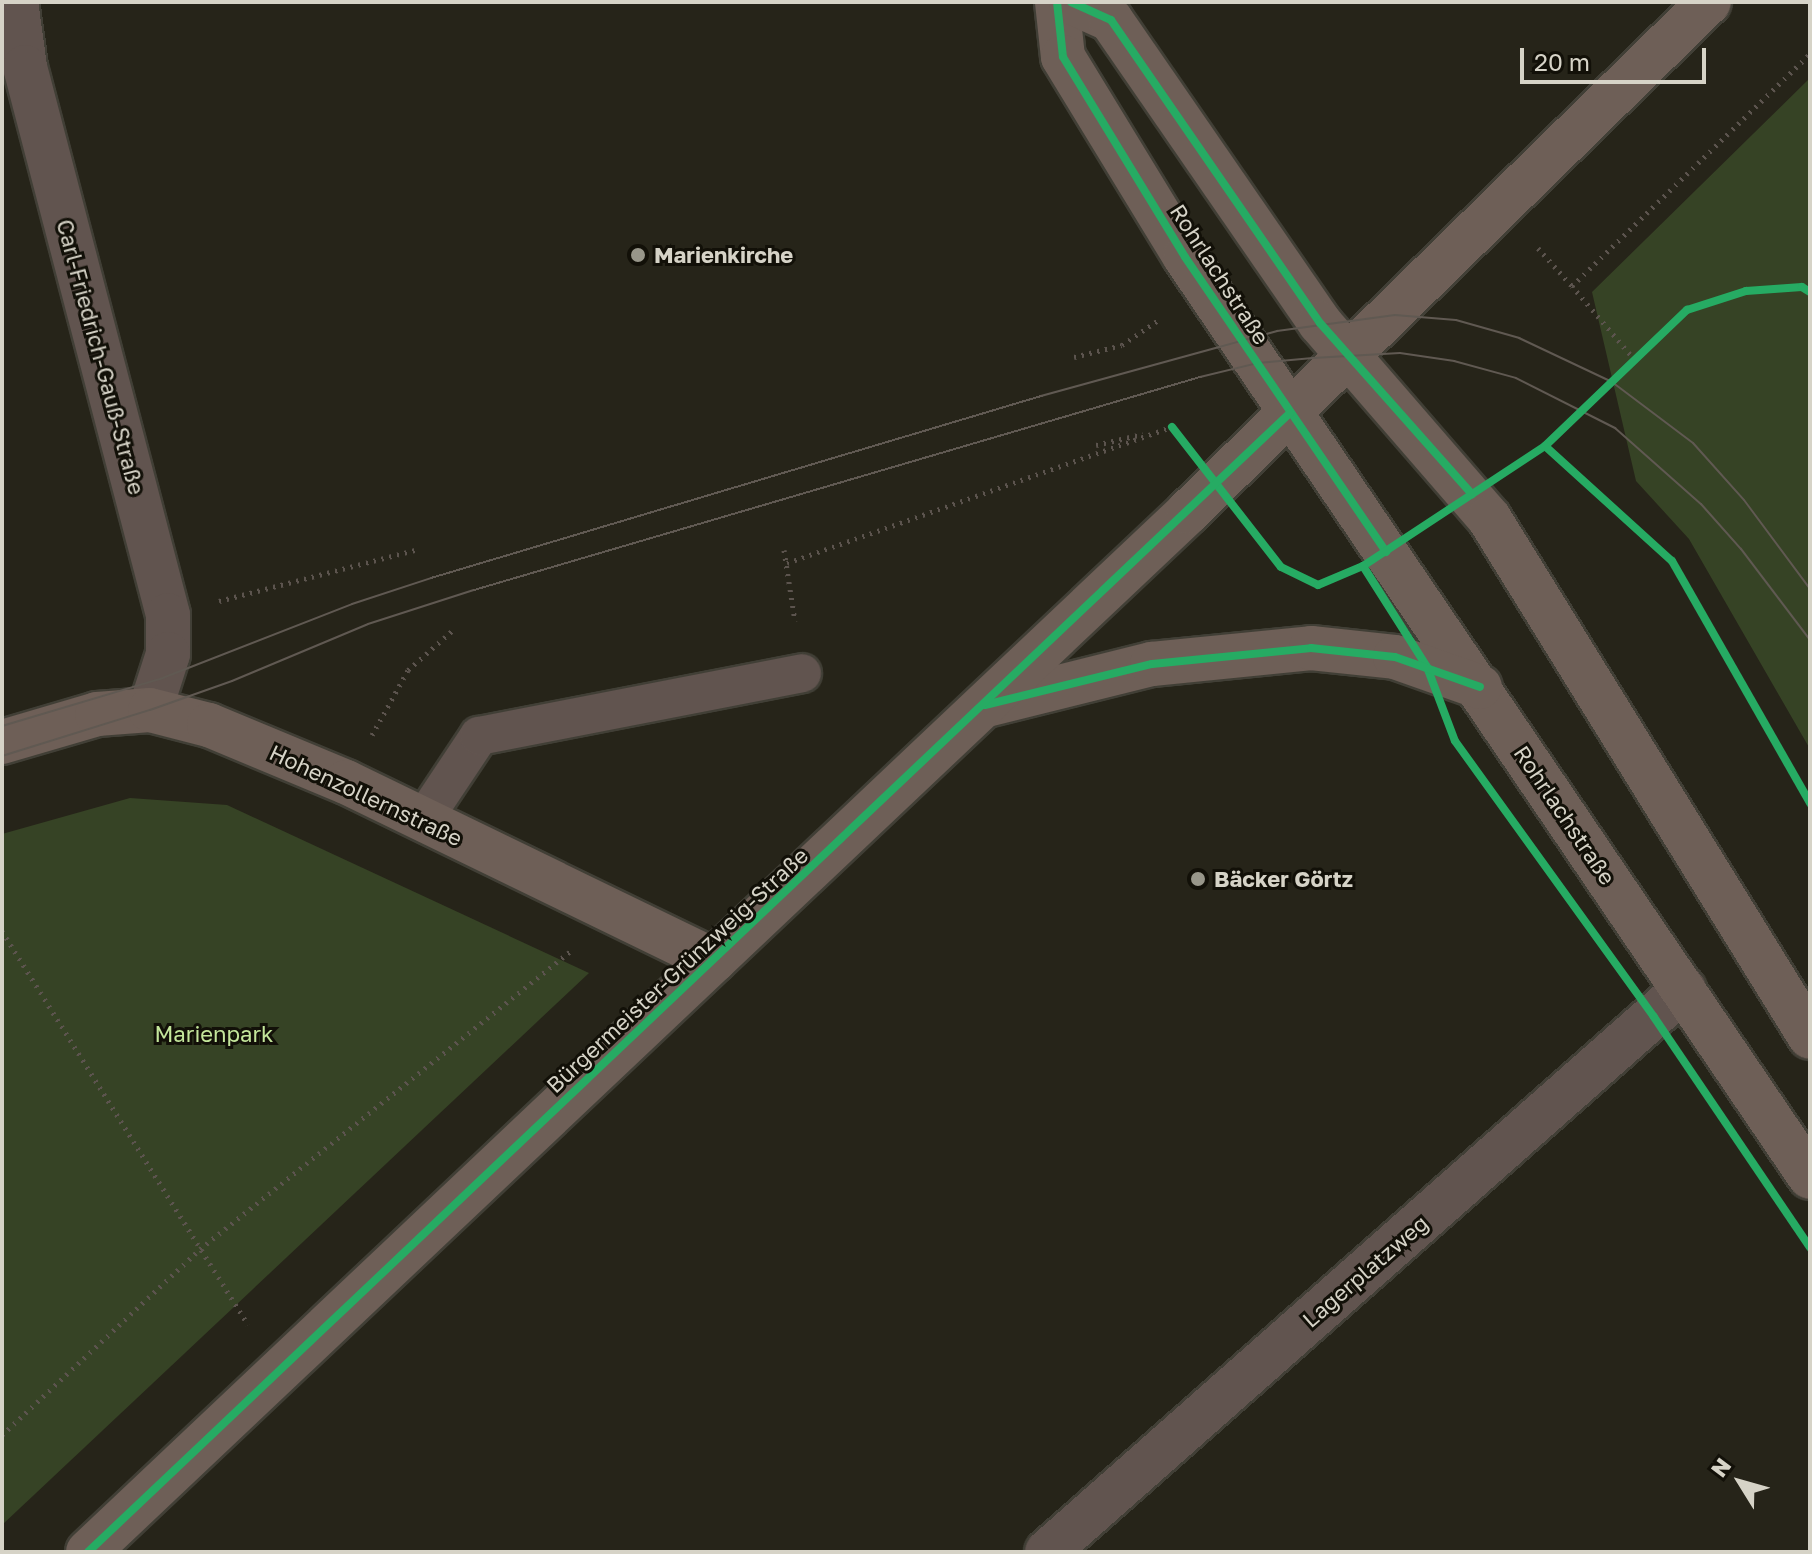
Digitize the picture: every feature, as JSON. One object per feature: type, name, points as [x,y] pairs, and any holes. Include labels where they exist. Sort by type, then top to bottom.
[{"type":"street","name":"Carl-Friedrich-Gauß-Straße","points":[[16,2],[25,67],[168,615],[168,654],[150,710]]},
{"type":"street","name":"Rohrlachstraße","points":[[1057,2],[1063,57],[1185,257],[1810,1177]]},
{"type":"street","points":[[1071,2],[1111,20],[1320,323],[1472,494],[1810,1037]]},
{"type":"street","name":"Bürgermeister-Grünzweig-Straße","points":[[88,1552],[1290,413],[1709,2]]},
{"type":"street","points":[[981,707],[1152,664],[1240,652],[1311,648],[1395,657],[1480,687]]},
{"type":"street","name":"Hohenzollernstraße","points":[[2,742],[97,714],[150,710],[209,725],[346,782],[714,961]]},
{"type":"street","name":"Lagerplatzweg","points":[[1047,1552],[1684,989]]},
{"type":"lane","points":[[423,820],[479,736],[802,673]]},
{"type":"path","points":[[1635,360],[1572,286],[1810,54]]},
{"type":"path","points":[[787,563],[1172,427],[1096,445]]},
{"type":"path","points":[[168,615],[419,549]]},
{"type":"path","points":[[784,550],[802,673]]},
{"type":"path","points":[[346,782],[408,670],[453,630]]},
{"type":"path","points":[[2,1435],[200,1249],[618,913]]},
{"type":"path","points":[[2,931],[278,1372]]},
{"type":"green space","points":[[1810,78],[1810,749],[1689,539],[1636,481],[1592,292]]},
{"type":"green space","name":"Marienpark","points":[[130,798],[227,805],[589,973],[2,1525],[2,834]]},
{"type":"tram line","points":[[2,726],[160,679],[352,604],[431,578],[1041,396],[1277,331],[1395,315],[1456,320],[1519,338],[1612,382],[1693,443],[1744,500],[1810,589]]},
{"type":"tram line","points":[[2,756],[150,710],[232,681],[368,624],[474,590],[1200,377],[1258,363],[1313,358],[1400,353],[1454,361],[1516,378],[1615,428],[1701,504],[1741,549],[1810,640]]},
{"type":"cycle path","points":[[1057,2],[1063,57],[1185,257],[1386,552]]},
{"type":"cycle path","points":[[1071,2],[1111,20],[1320,323],[1472,494]]},
{"type":"cycle path","points":[[1172,427],[1281,567],[1318,585],[1363,566],[1545,446],[1687,310],[1746,291],[1802,287],[1810,292]]},
{"type":"cycle path","points":[[88,1552],[1290,413]]},
{"type":"cycle path","points":[[1545,446],[1672,561],[1810,803]]},
{"type":"cycle path","points":[[1363,566],[1427,667],[1455,741],[1654,1017],[1810,1247]]},
{"type":"cycle path","points":[[985,705],[1152,664],[1311,648],[1395,657],[1480,687]]},
{"type":"place","name":"Marienkirche","points":[[638,255]]},
{"type":"place","name":"Bäcker Görtz","points":[[1198,879]]}]
